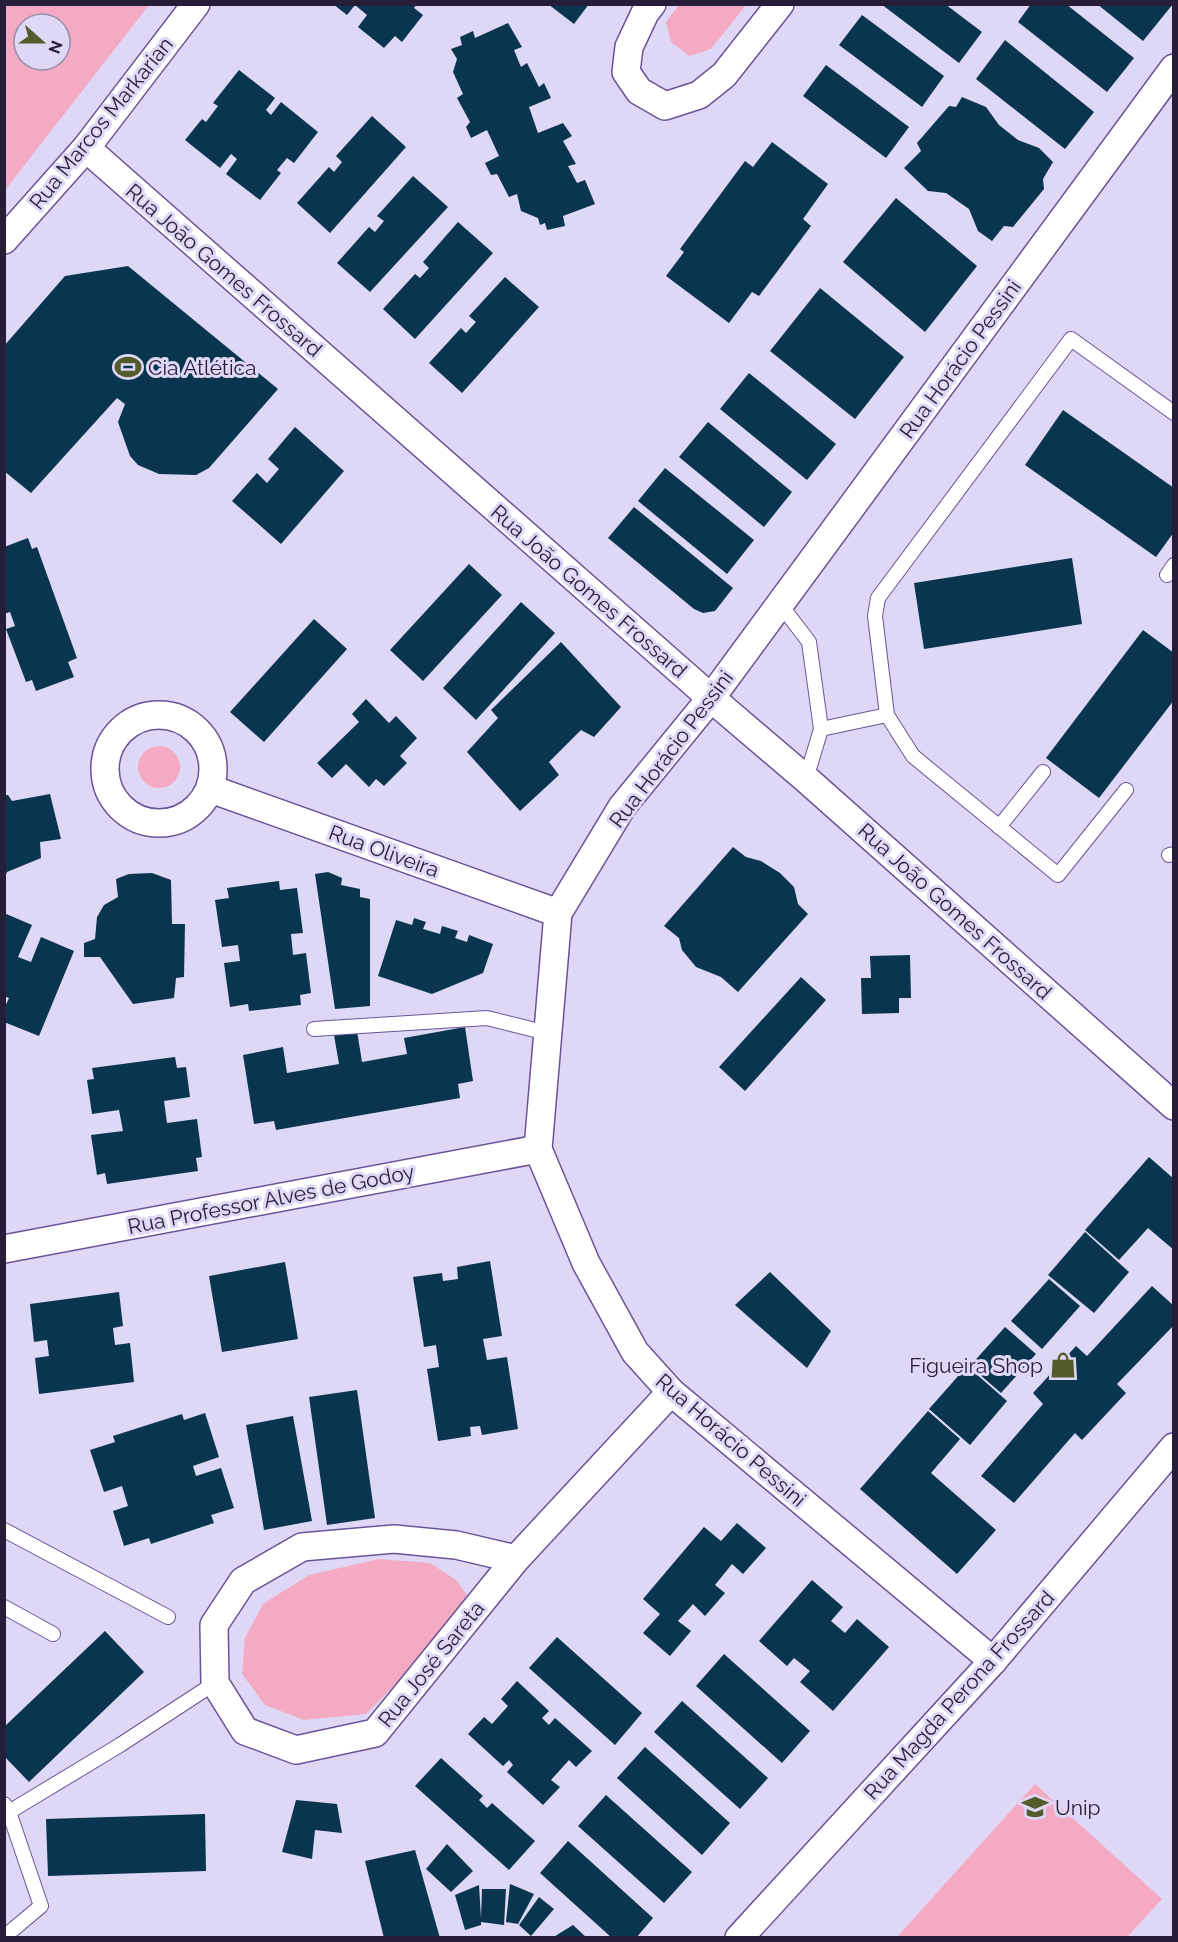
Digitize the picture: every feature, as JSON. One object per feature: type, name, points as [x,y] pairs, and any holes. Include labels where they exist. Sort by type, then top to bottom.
[{"type":"street","name":"Rua Marcos Markarian","points":[[4,240],[86,148],[196,4]]},
{"type":"street","points":[[652,4],[645,13],[629,47],[626,72],[639,91],[666,106],[699,95],[724,75],[780,4]]},
{"type":"street","name":"Rua Horácio Pessini","points":[[993,1661],[671,1392],[635,1352],[586,1263],[538,1149],[558,913],[622,807],[711,698],[1173,68]]},
{"type":"street","name":"Rua João Gomes Frossard","points":[[86,148],[806,779],[1173,1106]]},
{"type":"street","points":[[162,713],[194,725],[213,754],[211,789],[189,816],[156,825],[124,813],[105,784],[107,749],[129,722],[162,713]]},
{"type":"street","name":"Rua Oliveira","points":[[211,789],[558,913]]},
{"type":"street","name":"Rua Professor Alves de Godoy","points":[[4,1249],[538,1149]]},
{"type":"street","name":"Rua José Sareta","points":[[215,1683],[245,1731],[296,1750],[375,1733],[516,1559],[671,1392]]},
{"type":"street","name":"Rua Magda Perona Frossard","points":[[739,1938],[993,1661],[1173,1447]]},
{"type":"street","points":[[215,1683],[214,1625],[243,1581],[302,1547],[394,1539],[456,1545],[516,1559]]},
{"type":"lane","points":[[1126,790],[1058,875],[913,756],[887,715],[875,616],[878,598],[1071,339],[1173,413]]},
{"type":"lane","points":[[780,604],[809,642],[821,729],[806,779]]},
{"type":"lane","points":[[821,729],[887,715]]},
{"type":"lane","points":[[999,827],[1043,772]]},
{"type":"lane","points":[[314,1029],[487,1018],[547,1033]]},
{"type":"lane","points":[[4,1530],[168,1617]]},
{"type":"lane","points":[[4,1607],[53,1634]]},
{"type":"lane","points":[[4,1936],[41,1906],[7,1808],[120,1745],[215,1683]]},
{"type":"shaded area","points":[[4,5],[149,5],[5,190]]},
{"type":"shaded area","points":[[679,5],[746,5],[711,49],[689,56],[671,42],[666,22]]},
{"type":"shaded area","points":[[159,746],[167,747],[174,752],[179,759],[179,775],[174,782],[167,787],[159,788],[151,787],[144,782],[139,775],[138,767],[139,759],[144,752],[151,747]]},
{"type":"shaded area","points":[[379,1559],[430,1563],[456,1580],[469,1598],[455,1625],[366,1714],[304,1720],[265,1705],[242,1674],[245,1638],[263,1604],[309,1575]]},
{"type":"shaded area","points":[[1035,1784],[1162,1899],[1127,1937],[897,1937]]},
{"type":"building","points":[[333,4],[417,4],[414,8],[423,15],[402,42],[395,36],[384,48],[358,27],[367,15],[355,5],[347,15]]},
{"type":"building","points":[[548,4],[589,4],[574,24]]},
{"type":"building","points":[[881,4],[945,4],[982,32],[959,63]]},
{"type":"building","points":[[1031,4],[1066,4],[1134,58],[1107,92],[1018,22]]},
{"type":"building","points":[[1097,4],[1173,4],[1143,41]]},
{"type":"building","points":[[862,15],[944,76],[922,107],[839,45]]},
{"type":"building","points":[[508,23],[522,47],[514,50],[521,67],[527,63],[539,87],[544,83],[551,98],[529,107],[538,133],[563,123],[572,136],[563,141],[576,164],[568,166],[577,183],[585,180],[595,204],[563,216],[565,226],[547,230],[545,223],[540,225],[538,218],[521,211],[517,194],[509,197],[497,174],[491,175],[485,163],[499,156],[487,130],[471,138],[466,127],[470,122],[457,98],[463,94],[453,72],[457,59],[451,49],[462,45],[460,37],[473,31],[475,38]]},
{"type":"building","points":[[1005,40],[1094,112],[1065,149],[976,79]]},
{"type":"building","points":[[826,65],[909,127],[886,158],[803,96]]},
{"type":"building","points":[[239,70],[275,98],[266,110],[271,115],[281,102],[318,132],[294,163],[287,158],[277,170],[281,173],[260,200],[226,174],[237,159],[231,154],[220,168],[185,140],[202,119],[206,122],[218,106],[213,103]]},
{"type":"building","points":[[962,97],[986,107],[999,125],[1018,140],[1039,148],[1053,162],[1043,179],[1044,189],[1013,227],[1004,226],[992,241],[978,231],[969,209],[946,193],[928,191],[904,168],[921,151],[917,143],[949,106],[956,107]]},
{"type":"building","points":[[372,116],[406,147],[330,233],[297,203],[329,167],[334,172],[342,162],[336,156]]},
{"type":"building","points":[[772,142],[828,184],[803,219],[811,226],[759,296],[752,292],[729,323],[666,276],[684,252],[680,249],[745,161],[753,167]]},
{"type":"building","points":[[413,176],[448,207],[370,292],[337,263],[369,227],[375,232],[384,221],[377,216]]},
{"type":"building","points":[[896,198],[977,266],[925,332],[843,262]]},
{"type":"building","points":[[458,222],[493,253],[415,339],[383,309],[415,274],[420,278],[429,268],[423,262]]},
{"type":"building","name":"Cia Atlética","points":[[128,266],[278,389],[209,468],[196,475],[159,474],[138,465],[130,456],[118,422],[125,404],[117,398],[31,493],[4,471],[4,346],[65,276]]},
{"type":"building","points":[[505,277],[539,307],[462,393],[429,363],[461,328],[466,333],[476,322],[469,316]]},
{"type":"building","points":[[820,288],[904,357],[855,419],[770,351]]},
{"type":"building","points":[[749,373],[836,444],[807,480],[720,409]]},
{"type":"building","points":[[1063,410],[1174,488],[1174,532],[1156,557],[1025,465]]},
{"type":"building","points":[[708,422],[792,492],[764,527],[679,457]]},
{"type":"building","points":[[295,427],[344,471],[281,544],[232,501],[257,473],[267,483],[279,469],[268,459]]},
{"type":"building","points":[[665,468],[754,540],[727,574],[638,501]]},
{"type":"building","points":[[634,507],[733,588],[715,611],[703,613],[694,609],[608,538]]},
{"type":"building","points":[[28,538],[32,549],[37,547],[77,658],[68,662],[74,677],[36,691],[32,680],[26,682],[6,629],[15,626],[10,612],[4,614],[4,547]]},
{"type":"building","points":[[1072,558],[1082,624],[924,649],[914,583]]},
{"type":"building","points":[[469,564],[502,595],[423,681],[390,650]]},
{"type":"building","points":[[521,602],[555,633],[476,720],[443,688]]},
{"type":"building","points":[[314,619],[347,649],[264,742],[230,712]]},
{"type":"building","points":[[1143,630],[1174,653],[1174,700],[1099,798],[1046,758]]},
{"type":"building","points":[[561,642],[621,707],[594,737],[581,730],[549,762],[559,775],[520,811],[467,752],[498,718],[491,710]]},
{"type":"building","points":[[366,699],[389,723],[396,716],[417,738],[400,756],[407,763],[384,786],[376,779],[369,787],[346,764],[332,778],[317,763],[359,722],[352,714]]},
{"type":"building","points":[[50,794],[61,839],[40,842],[41,858],[7,872],[4,879],[4,795],[8,795],[12,801]]},
{"type":"building","points":[[733,847],[746,857],[761,861],[780,873],[794,887],[798,904],[808,914],[738,992],[721,977],[696,967],[682,950],[679,938],[664,926]]},
{"type":"building","points":[[328,872],[342,878],[341,885],[360,889],[360,897],[370,899],[370,1006],[335,1009],[315,874]]},
{"type":"building","points":[[152,873],[171,880],[172,924],[185,924],[184,977],[176,978],[174,998],[133,1004],[100,957],[84,957],[84,943],[95,939],[97,917],[104,905],[118,897],[116,879],[129,874]]},
{"type":"building","points":[[279,881],[280,890],[297,888],[303,933],[291,934],[293,955],[306,953],[311,993],[300,995],[301,1005],[249,1011],[248,1004],[230,1007],[224,963],[240,961],[238,945],[222,947],[215,900],[229,898],[227,888]]},
{"type":"building","points":[[4,913],[32,925],[18,957],[31,962],[41,937],[74,951],[39,1036],[4,1022],[4,1009],[9,998],[4,996]]},
{"type":"building","points":[[414,918],[426,922],[423,929],[440,934],[442,926],[458,931],[455,938],[467,942],[469,935],[493,944],[483,973],[432,994],[378,976],[396,920],[412,925]]},
{"type":"building","points":[[910,955],[911,998],[899,998],[899,1013],[862,1014],[861,978],[871,978],[870,956]]},
{"type":"building","points":[[801,977],[826,1000],[745,1091],[719,1067]]},
{"type":"building","points":[[465,1027],[473,1081],[458,1084],[460,1098],[276,1130],[274,1121],[254,1124],[243,1055],[283,1047],[287,1073],[339,1064],[334,1035],[357,1031],[362,1062],[407,1054],[404,1038]]},
{"type":"building","points":[[175,1057],[177,1068],[186,1067],[190,1097],[164,1101],[167,1123],[197,1119],[202,1157],[196,1158],[198,1171],[107,1184],[105,1173],[97,1175],[91,1135],[123,1131],[119,1110],[92,1114],[87,1080],[94,1079],[92,1068]]},
{"type":"building","points":[[1149,1157],[1174,1179],[1174,1250],[1148,1228],[1119,1260],[1085,1230]]},
{"type":"building","points":[[1085,1232],[1129,1272],[1094,1313],[1048,1275]]},
{"type":"building","points":[[490,1261],[502,1336],[483,1339],[487,1360],[507,1357],[518,1429],[482,1435],[480,1426],[470,1427],[471,1436],[438,1441],[427,1369],[439,1367],[436,1345],[424,1347],[413,1277],[442,1273],[443,1281],[458,1279],[457,1267]]},
{"type":"building","points":[[285,1262],[298,1339],[222,1352],[209,1276]]},
{"type":"building","points":[[770,1272],[831,1331],[807,1368],[735,1305]]},
{"type":"building","points":[[1049,1279],[1080,1306],[1042,1349],[1011,1321]]},
{"type":"building","points":[[1152,1286],[1174,1306],[1174,1325],[1117,1384],[1126,1393],[1082,1440],[1075,1433],[1014,1503],[981,1476],[1043,1404],[1033,1393],[1076,1346],[1087,1356]]},
{"type":"building","points":[[119,1292],[123,1326],[113,1328],[115,1345],[130,1343],[134,1382],[39,1394],[35,1358],[49,1356],[47,1340],[34,1342],[30,1304]]},
{"type":"building","points":[[1005,1327],[1036,1354],[1001,1393],[970,1366]]},
{"type":"building","points":[[967,1366],[1007,1401],[970,1445],[929,1409]]},
{"type":"building","points":[[357,1390],[375,1518],[327,1525],[309,1397]]},
{"type":"building","points":[[928,1411],[960,1439],[931,1473],[996,1530],[957,1574],[860,1489]]},
{"type":"building","points":[[205,1413],[219,1457],[193,1466],[196,1476],[221,1468],[234,1508],[211,1515],[214,1523],[151,1544],[149,1538],[124,1546],[113,1511],[128,1506],[122,1486],[104,1492],[90,1450],[115,1442],[113,1436],[182,1414],[184,1420]]},
{"type":"building","points":[[293,1416],[312,1521],[264,1530],[246,1425]]},
{"type":"building","points":[[737,1523],[766,1548],[743,1574],[732,1564],[715,1585],[725,1593],[705,1616],[693,1604],[678,1621],[691,1631],[670,1656],[643,1633],[660,1614],[643,1599],[704,1527],[721,1541]]},
{"type":"building","points":[[812,1580],[843,1607],[831,1621],[845,1633],[857,1619],[889,1647],[833,1711],[800,1682],[810,1671],[794,1658],[787,1666],[759,1641]]},
{"type":"building","points":[[105,1631],[144,1672],[29,1782],[4,1756],[4,1727]]},
{"type":"building","points":[[557,1637],[642,1713],[615,1745],[529,1668]]},
{"type":"building","points":[[724,1654],[810,1731],[782,1763],[696,1686]]},
{"type":"building","points":[[517,1681],[549,1711],[542,1718],[549,1725],[555,1718],[592,1751],[576,1767],[569,1760],[551,1780],[560,1787],[543,1805],[507,1772],[513,1765],[509,1760],[503,1766],[468,1734],[484,1717],[492,1724],[508,1706],[501,1699]]},
{"type":"building","points":[[682,1701],[768,1778],[740,1809],[654,1732]]},
{"type":"building","points":[[645,1747],[730,1823],[702,1855],[617,1778]]},
{"type":"building","points":[[441,1758],[483,1796],[479,1800],[487,1808],[492,1803],[535,1841],[509,1870],[415,1786]]},
{"type":"building","points":[[606,1795],[692,1872],[664,1903],[578,1826]]},
{"type":"building","points":[[296,1800],[337,1804],[342,1833],[315,1830],[312,1859],[282,1852]]},
{"type":"building","points":[[205,1814],[206,1871],[48,1876],[46,1819]]},
{"type":"building","points":[[568,1841],[653,1918],[636,1938],[612,1938],[540,1873]]},
{"type":"building","points":[[447,1844],[473,1871],[451,1892],[426,1869]]},
{"type":"building","points":[[415,1850],[440,1938],[384,1938],[365,1861]]},
{"type":"building","points":[[510,1884],[534,1894],[518,1924],[506,1922]]},
{"type":"building","points":[[479,1885],[481,1918],[482,1889],[506,1889],[504,1925],[481,1922],[481,1925],[465,1930],[455,1895]]},
{"type":"building","points":[[539,1897],[554,1909],[531,1936],[519,1925]]},
{"type":"building","points":[[573,1925],[587,1938],[552,1938]]},
{"type":"place","name":"Cia Atlética","points":[[128,367]]},
{"type":"place","name":"Figueira Shop","points":[[1063,1365]]},
{"type":"place","name":"Unip","points":[[1035,1807]]}]
